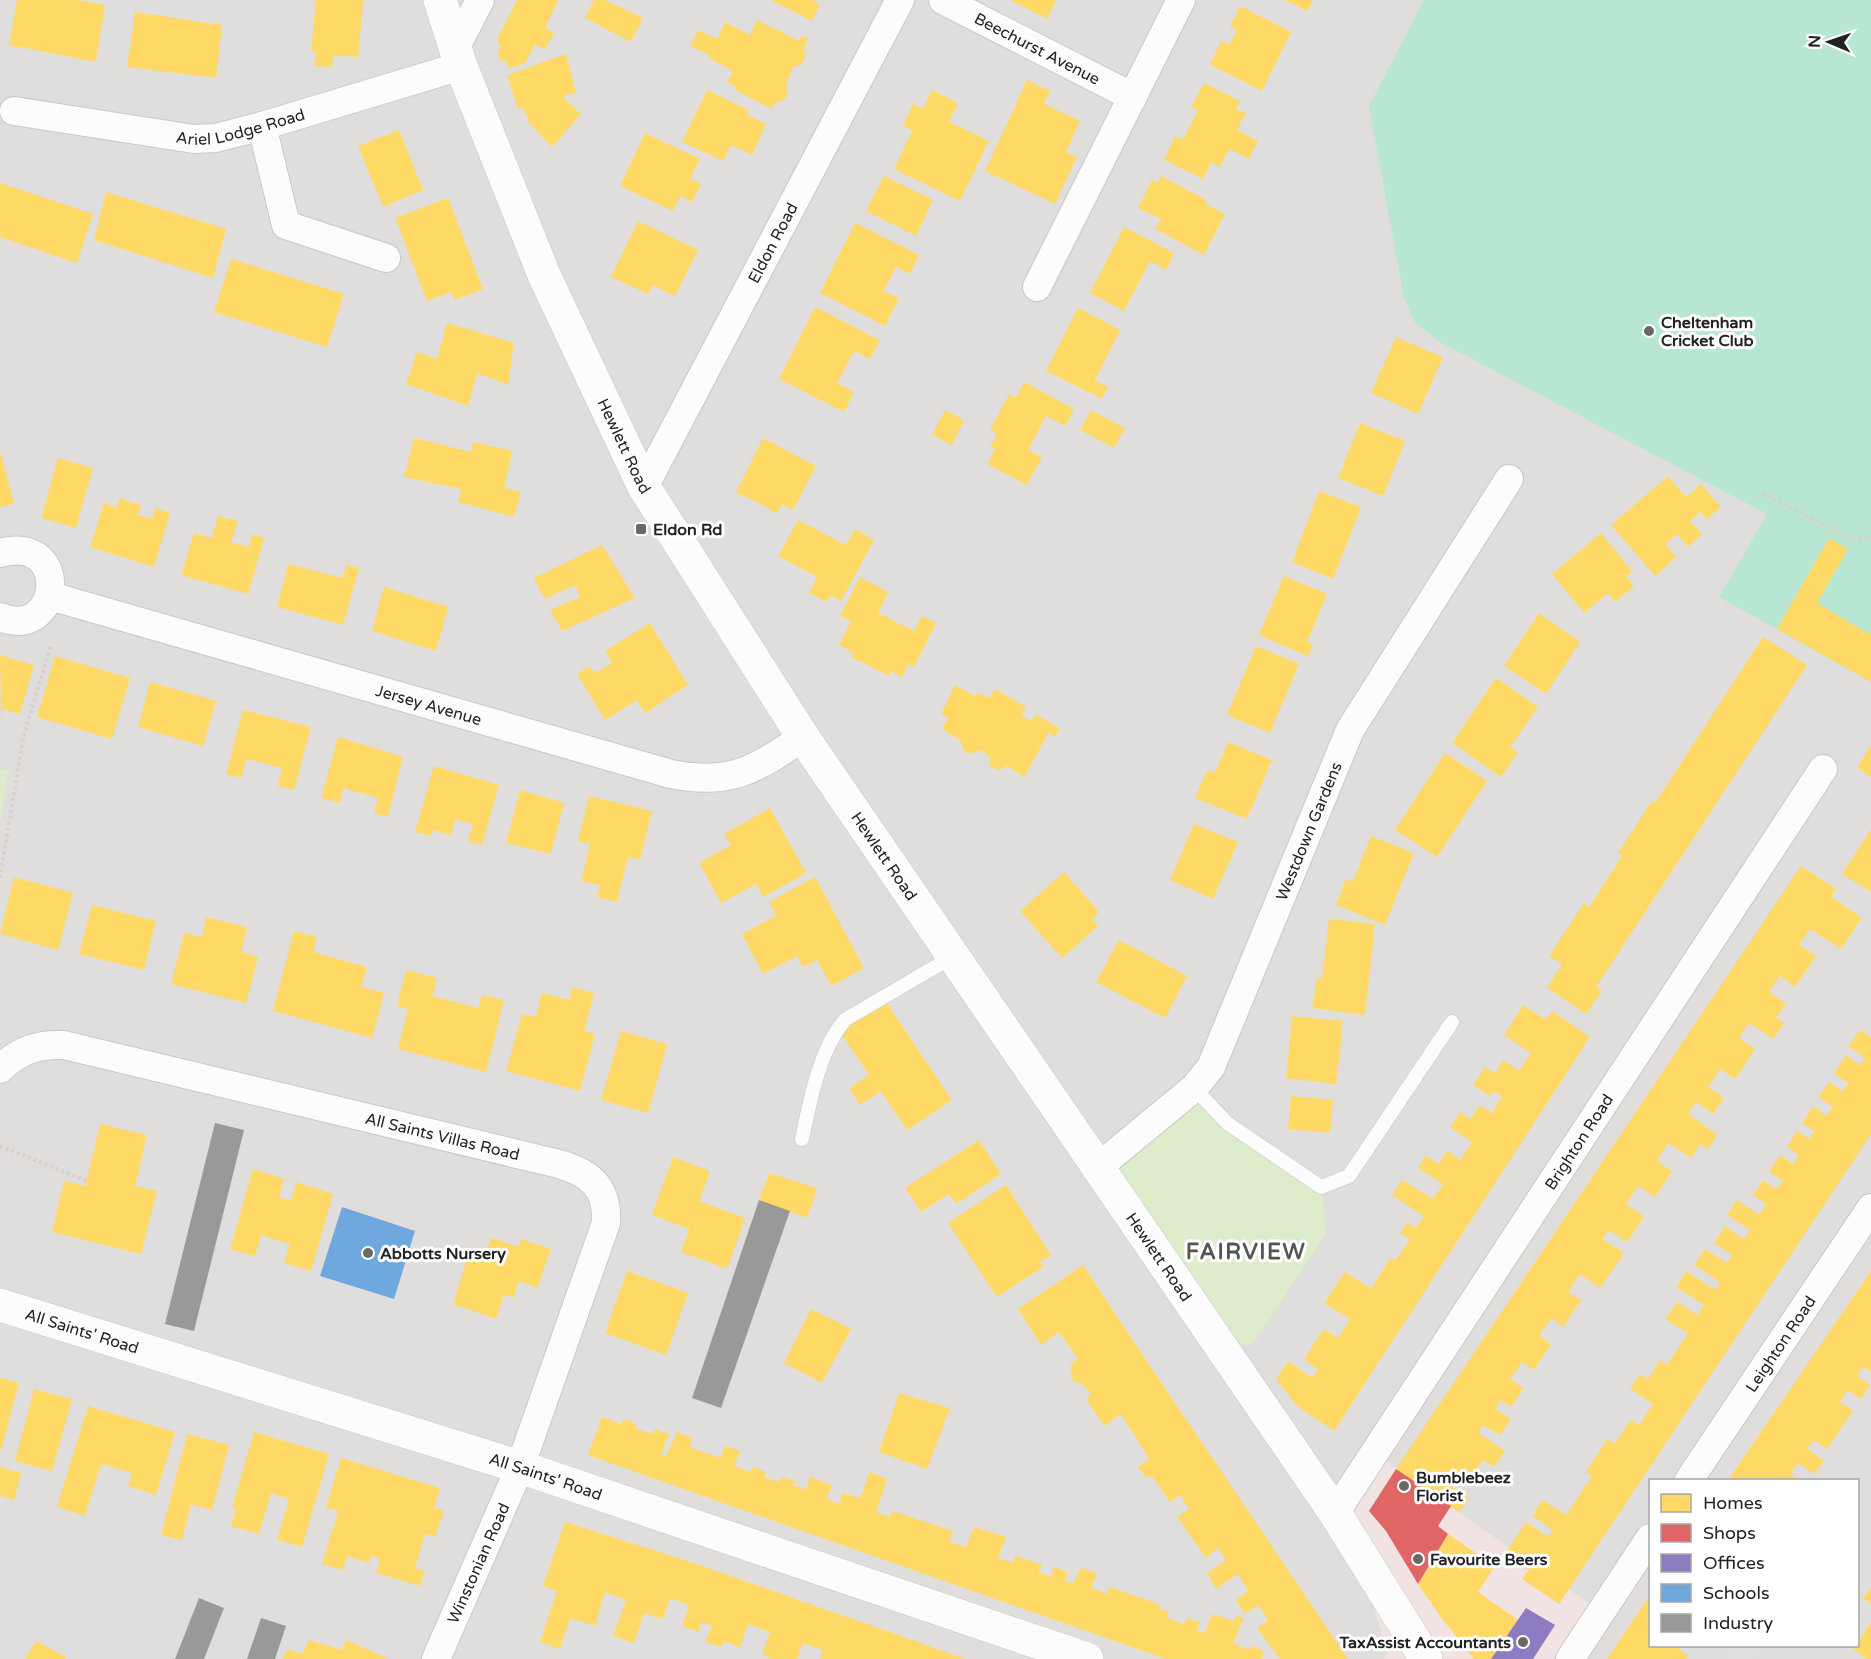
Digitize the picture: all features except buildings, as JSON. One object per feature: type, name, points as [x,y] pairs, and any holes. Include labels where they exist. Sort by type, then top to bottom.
[{"type":"street","name":"Hewlett Road","points":[[440,0],[458,57],[544,275],[644,487],[803,737],[1335,1513],[1426,1659]]},
{"type":"street","points":[[458,57],[480,0]]},
{"type":"street","name":"Eldon Road","points":[[644,487],[900,0]]},
{"type":"street","name":"Beechurst Avenue","points":[[943,0],[1132,97]]},
{"type":"street","points":[[1037,287],[1181,0]]},
{"type":"street","name":"Ariel Lodge Road","points":[[14,111],[194,140],[216,138],[262,126],[458,57]]},
{"type":"street","points":[[262,126],[286,225],[386,258]]},
{"type":"street","name":"Westdown Gardens","points":[[1097,1168],[1194,1088],[1210,1067],[1350,730],[1509,479]]},
{"type":"street","points":[[0,553],[13,549],[27,551],[39,558],[47,569],[57,599],[36,615],[23,621],[0,617]]},
{"type":"street","name":"Jersey Avenue","points":[[57,599],[671,774],[692,778],[714,779],[743,772],[766,761],[803,737]]},
{"type":"street","name":"Brighton Road","points":[[1335,1513],[1823,769]]},
{"type":"street","name":"All Saints Villas Road","points":[[0,1069],[9,1059],[35,1046],[64,1045],[547,1161],[584,1173],[602,1193],[607,1209],[606,1223],[520,1467]]},
{"type":"street","name":"Leighton Road","points":[[1690,1479],[1871,1208]]},
{"type":"street","name":"All Saints' Road","points":[[0,1305],[520,1467],[1087,1659]]},
{"type":"street","name":"Winstonian Road","points":[[436,1659],[520,1467]]},
{"type":"street","points":[[1570,1659],[1649,1540]]},
{"type":"lane","points":[[802,1139],[820,1068],[840,1025],[846,1019],[952,957]]},
{"type":"lane","points":[[1194,1088],[1227,1123],[1321,1187],[1348,1176],[1452,1022]]},
{"type":"path","points":[[1762,493],[1852,540],[1871,538]]},
{"type":"path","points":[[0,878],[23,738],[57,599]]},
{"type":"path","points":[[0,1146],[87,1181]]},
{"type":"shaded area","points":[[0,0],[1871,0],[1871,1659],[0,1659]]},
{"type":"shaded area","points":[[1383,1459],[1591,1605],[1581,1659],[1383,1659],[1388,1653],[1347,1522]]},
{"type":"shaded area","points":[[1727,1647],[1764,1647],[1756,1659],[1730,1659],[1723,1654]]},
{"type":"green space","name":"Cheltenham Cricket Club","points":[[1424,0],[1871,0],[1871,682],[1719,597],[1767,514],[1440,342],[1414,321],[1404,298],[1369,106]]},
{"type":"green space","points":[[0,769],[9,771],[0,819]]},
{"type":"green space","points":[[1194,1088],[1227,1123],[1321,1187],[1326,1234],[1254,1343],[1223,1351],[1097,1168]]},
{"type":"place","name":"Cheltenham Cricket Club","points":[[1649,331]]},
{"type":"place","name":"Eldon Rd","points":[[641,529]]},
{"type":"place","name":"Abbotts Nursery","points":[[368,1253]]},
{"type":"place","name":"Bumblebeez Florist","points":[[1404,1486]]},
{"type":"place","name":"Favourite Beers","points":[[1418,1559]]},
{"type":"place","name":"TaxAssist Accountants","points":[[1523,1642]]},
{"type":"district","name":"FAIRVIEW","points":[[1246,1251]]}]
